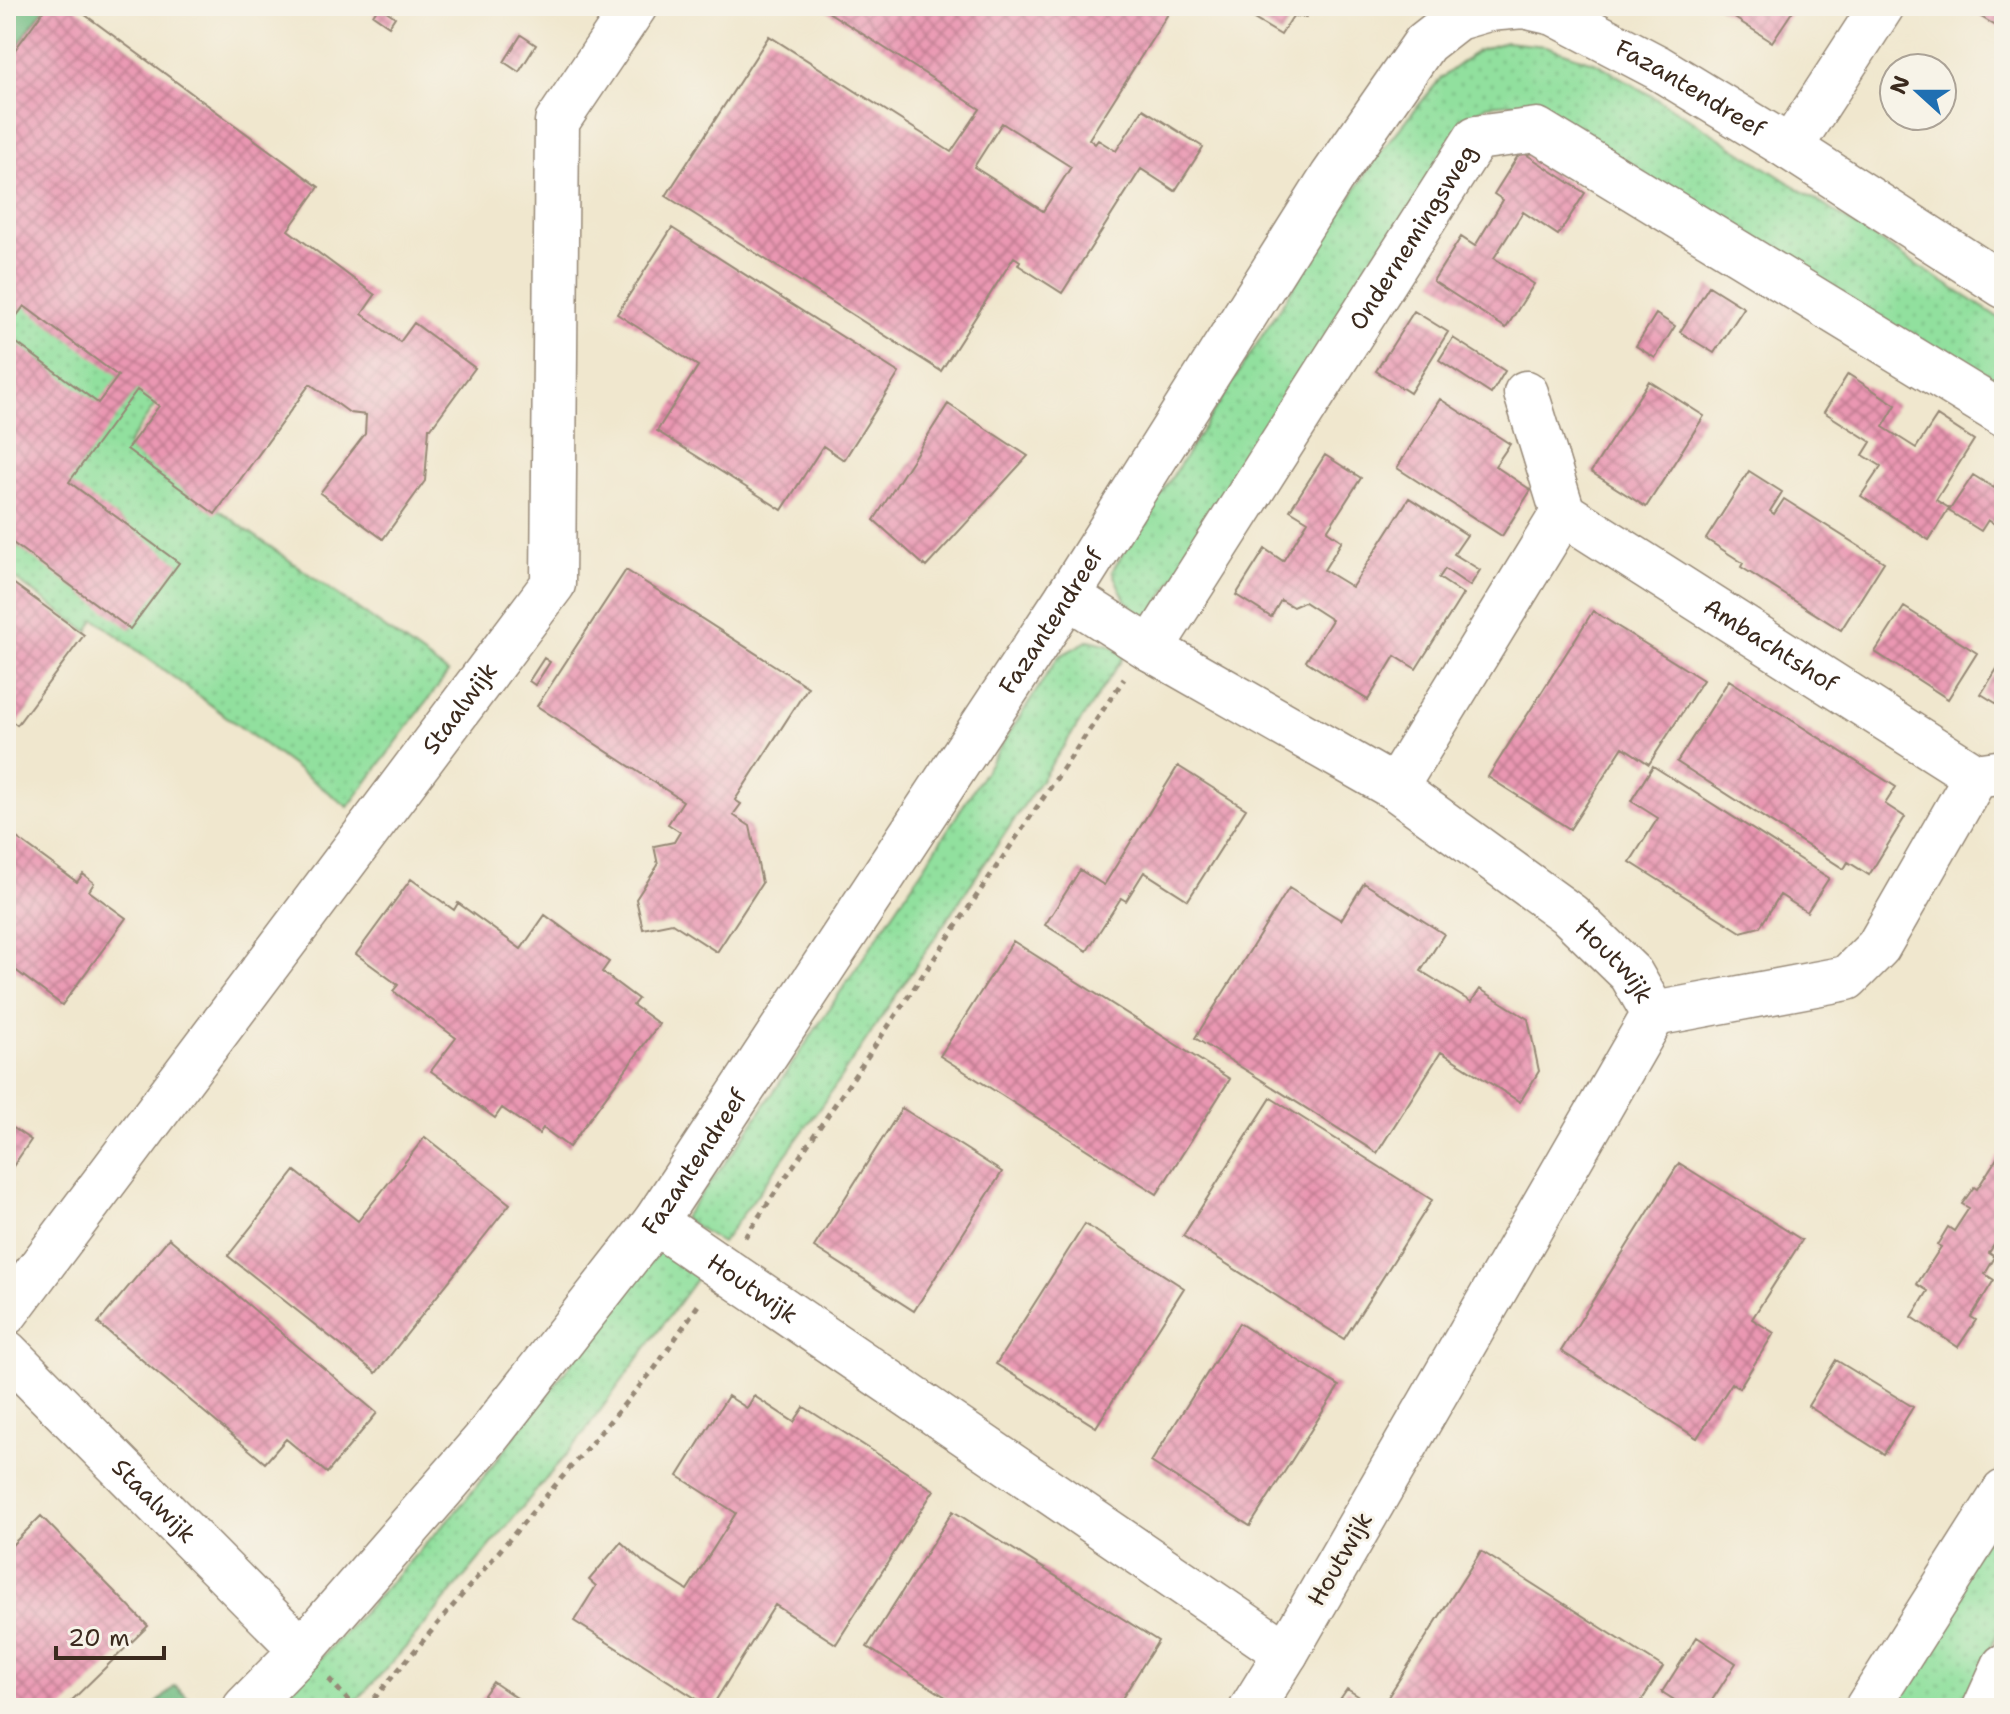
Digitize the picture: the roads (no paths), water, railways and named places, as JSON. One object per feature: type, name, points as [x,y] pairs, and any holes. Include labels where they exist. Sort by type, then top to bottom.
[{"type":"street","name":"Staalwijk","points":[[6,1313],[553,584],[557,122],[635,6]]},
{"type":"street","name":"Fazantendreef","points":[[245,1708],[302,1650],[483,1442],[655,1222],[1068,596],[1367,125],[1425,43],[1457,18],[1488,9],[1524,6],[1554,13],[1657,67],[1790,148],[2004,286]]},
{"type":"street","points":[[1790,148],[1882,6]]},
{"type":"street","name":"Ondernemingsweg","points":[[1151,649],[1476,138],[1537,130],[2004,415]]},
{"type":"street","points":[[1395,788],[1563,513],[1526,393]]},
{"type":"street","name":"Ambachtshof","points":[[1563,513],[1990,774],[1878,947],[1847,978],[1654,1014]]},
{"type":"street","name":"Houtwijk","points":[[1068,596],[1151,649],[1395,788],[1570,915],[1631,974],[1654,1014],[1252,1708]]},
{"type":"street","name":"Houtwijk","points":[[655,1222],[722,1271],[1286,1653]]},
{"type":"street","name":"Staalwijk","points":[[6,1352],[302,1650]]},
{"type":"street","points":[[1867,1708],[2004,1492]]},
{"type":"street","points":[[1985,1708],[2004,1666]]}]
